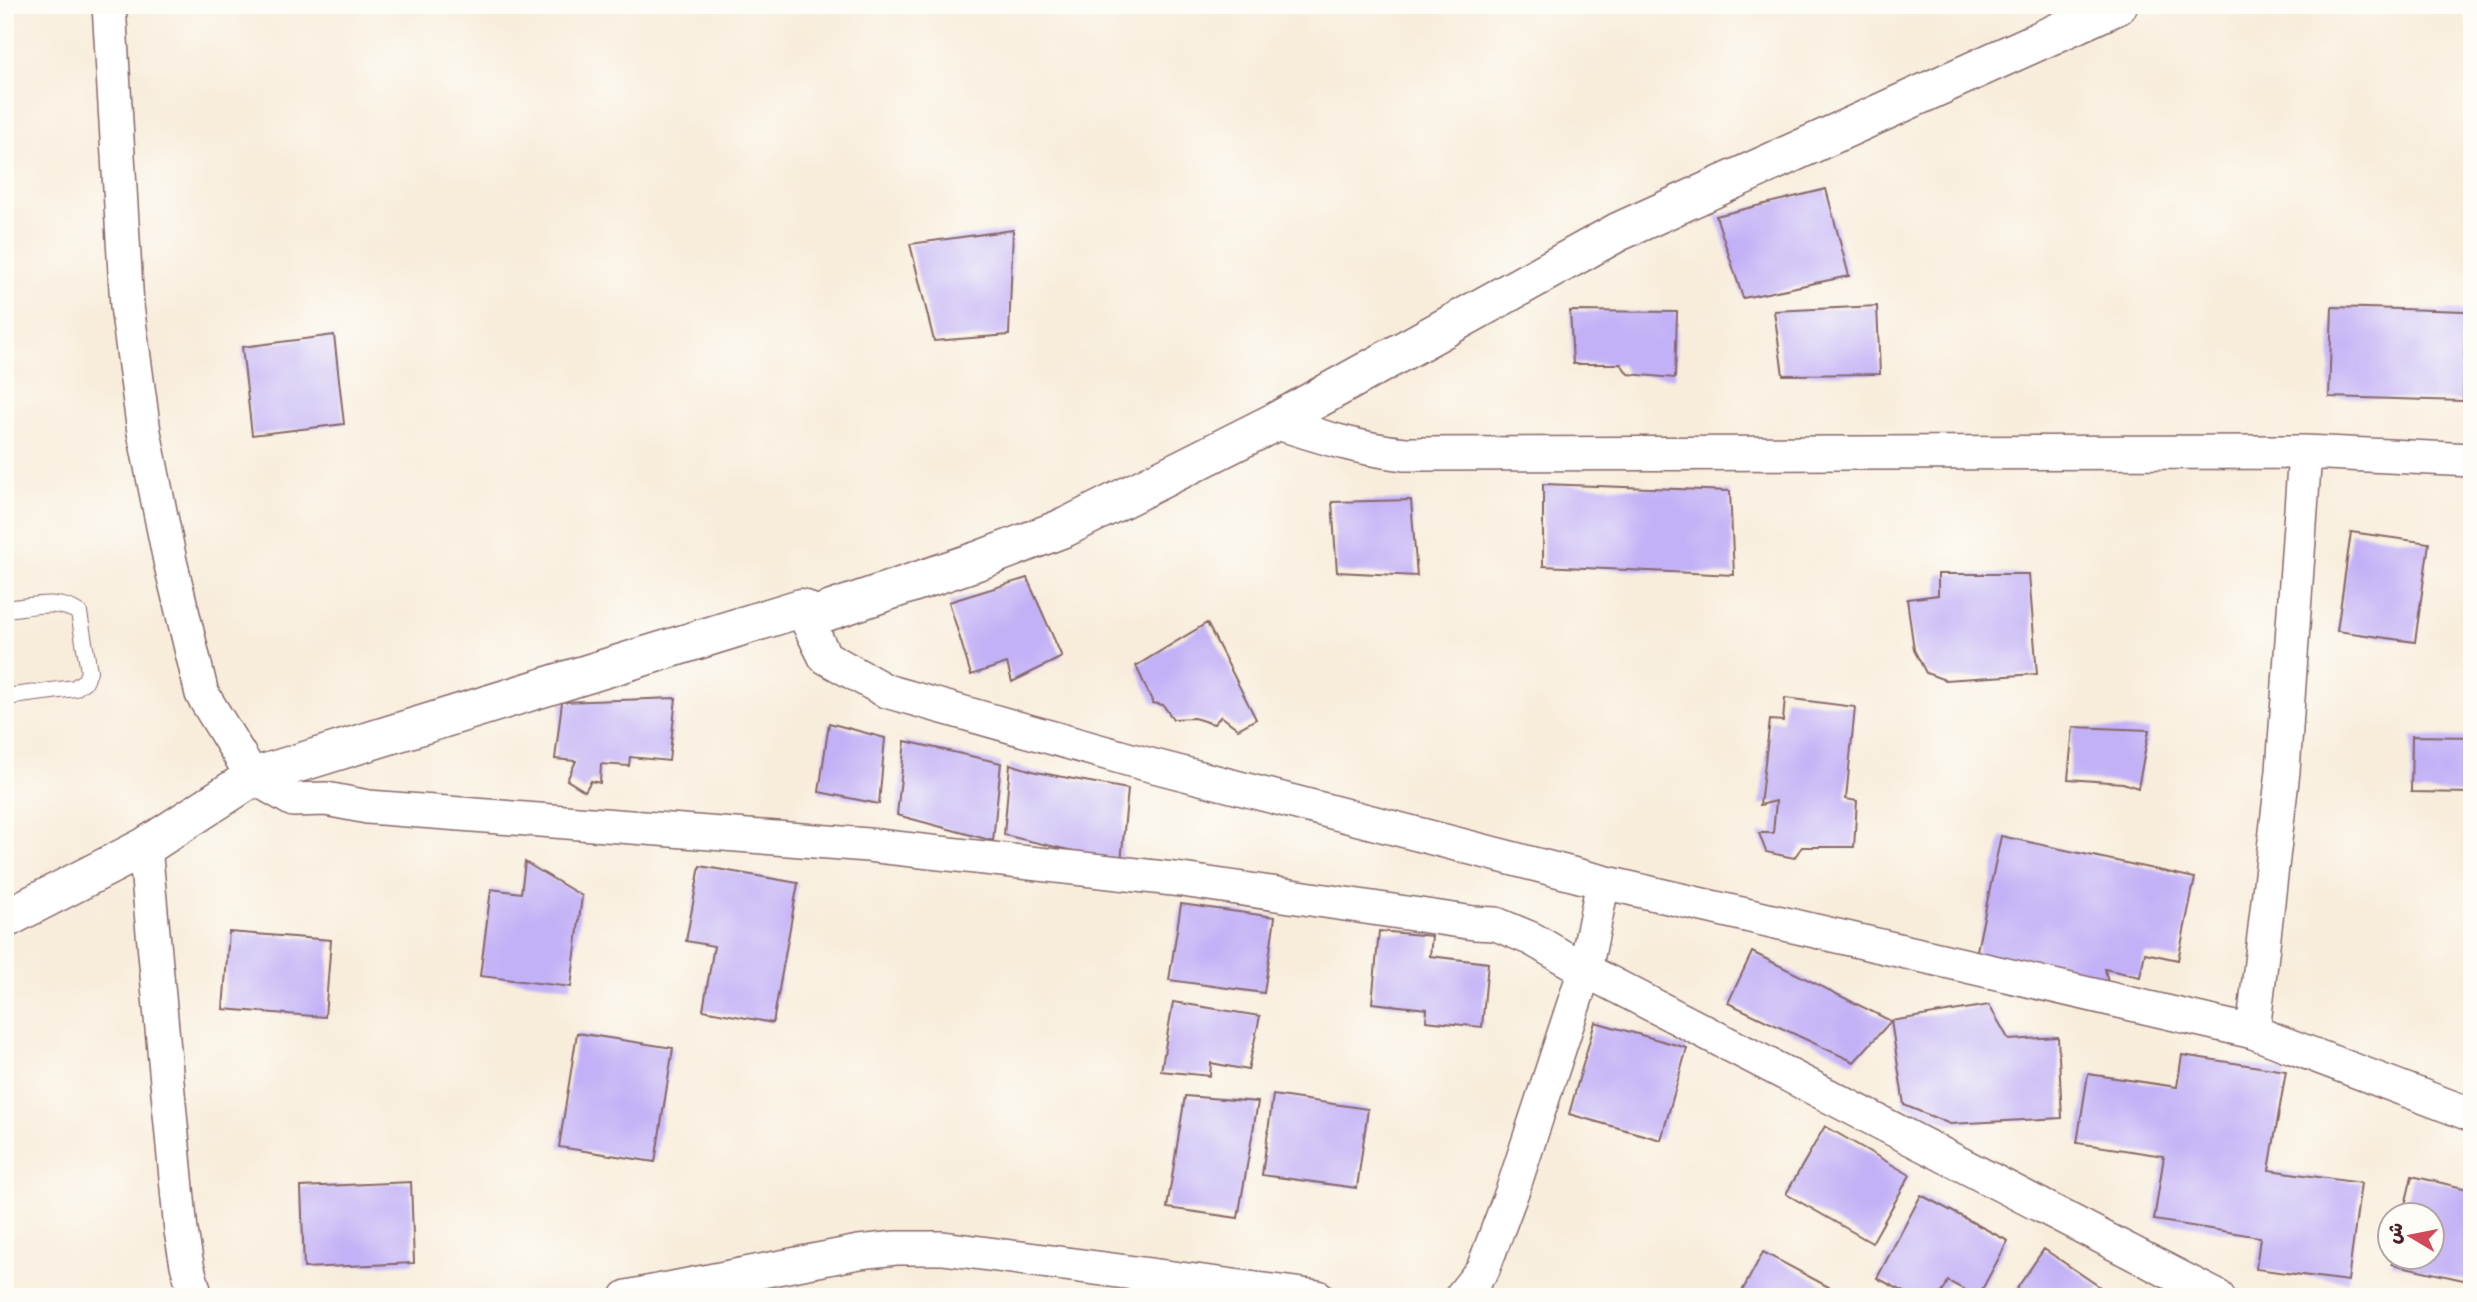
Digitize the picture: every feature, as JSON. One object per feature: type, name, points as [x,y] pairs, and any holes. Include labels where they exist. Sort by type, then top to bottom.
[{"type":"street","points":[[109,5],[127,306],[144,432],[170,561],[202,694],[253,777],[293,800],[327,799],[368,807],[868,845],[1182,880],[1496,924],[1532,939],[1585,970],[2218,1297]]},
{"type":"street","points":[[801,608],[814,617],[980,560],[1066,527],[1275,422],[1618,232],[2118,5]]},
{"type":"street","points":[[1275,422],[1356,447],[1405,454],[2305,452],[2472,460]]},
{"type":"street","points":[[2253,1031],[2283,771],[2305,452]]},
{"type":"street","points":[[5,919],[145,847],[253,777],[801,608]]},
{"type":"street","points":[[801,608],[825,657],[886,691],[1131,760],[1603,882],[2253,1031],[2472,1115]]},
{"type":"street","points":[[145,847],[181,1231],[196,1297]]},
{"type":"street","points":[[1461,1297],[1483,1269],[1509,1200],[1585,970],[1603,882]]},
{"type":"street","points":[[627,1297],[859,1252],[896,1248],[943,1248],[1318,1297]]},
{"type":"lane","points":[[5,609],[69,605],[79,613],[89,671],[86,680],[75,688],[5,697]]},
{"type":"building","points":[[1826,189],[1849,276],[1743,298],[1716,216]]},
{"type":"building","points":[[1013,230],[1009,335],[934,341],[910,244]]},
{"type":"building","points":[[1877,306],[1880,374],[1783,375],[1774,311]]},
{"type":"building","points":[[2332,307],[2466,311],[2463,401],[2329,397]]},
{"type":"building","points":[[1570,311],[1677,312],[1675,378],[1628,374],[1621,364],[1573,364]]},
{"type":"building","points":[[334,335],[344,424],[252,435],[242,347]]},
{"type":"building","points":[[1543,484],[1730,491],[1734,575],[1543,566]]},
{"type":"building","points":[[1411,500],[1417,576],[1337,572],[1332,502]]},
{"type":"building","points":[[2351,532],[2429,543],[2415,642],[2337,631]]},
{"type":"building","points":[[1938,574],[2029,574],[2037,674],[1945,680],[1926,673],[1914,650],[1907,599],[1938,595]]},
{"type":"building","points":[[1027,578],[1062,657],[1012,682],[1007,663],[971,675],[949,602]]},
{"type":"building","points":[[1207,623],[1256,719],[1238,729],[1221,716],[1214,724],[1194,718],[1173,719],[1163,705],[1153,703],[1136,666]]},
{"type":"building","points":[[676,698],[669,761],[630,757],[629,766],[601,764],[600,783],[591,781],[585,791],[567,780],[576,761],[555,759],[562,702]]},
{"type":"building","points":[[1785,698],[1855,707],[1846,799],[1857,801],[1854,847],[1802,847],[1794,858],[1766,852],[1759,833],[1773,833],[1776,801],[1760,805],[1770,720],[1783,721]]},
{"type":"building","points":[[829,723],[885,738],[879,804],[819,792]]},
{"type":"building","points":[[2073,727],[2149,730],[2138,788],[2123,783],[2068,779]]},
{"type":"building","points":[[2412,736],[2472,737],[2472,793],[2411,792]]},
{"type":"building","points":[[905,741],[1001,763],[993,841],[897,815]]},
{"type":"building","points":[[1010,764],[1036,772],[1128,789],[1121,862],[1004,835]]},
{"type":"building","points":[[2001,836],[2195,878],[2178,960],[2145,953],[2140,977],[2105,969],[2109,988],[1975,960]]},
{"type":"building","points":[[525,862],[582,896],[571,987],[480,976],[491,889],[521,893]]},
{"type":"building","points":[[700,866],[798,883],[773,1023],[703,1010],[714,946],[686,941]]},
{"type":"building","points":[[1181,904],[1275,917],[1264,993],[1169,980]]},
{"type":"building","points":[[1379,931],[1432,936],[1430,956],[1488,963],[1482,1027],[1426,1021],[1427,1009],[1372,1003]]},
{"type":"building","points":[[229,932],[331,940],[325,1017],[223,1009]]},
{"type":"building","points":[[1752,952],[1891,1021],[1854,1062],[1728,1003]]},
{"type":"building","points":[[1173,1002],[1260,1016],[1248,1070],[1211,1063],[1210,1076],[1161,1071]]},
{"type":"building","points":[[1989,1005],[2009,1040],[2058,1037],[2062,1118],[1950,1124],[1904,1105],[1891,1021]]},
{"type":"building","points":[[1595,1022],[1687,1048],[1661,1140],[1569,1114]]},
{"type":"building","points":[[577,1033],[673,1048],[655,1162],[559,1147]]},
{"type":"building","points":[[2182,1055],[2286,1071],[2269,1170],[2361,1183],[2348,1281],[2256,1269],[2260,1237],[2154,1220],[2164,1156],[2077,1143],[2088,1074],[2177,1087]]},
{"type":"building","points":[[1273,1095],[1368,1109],[1357,1188],[1262,1175]]},
{"type":"building","points":[[1185,1096],[1258,1102],[1238,1218],[1167,1208]]},
{"type":"building","points":[[1825,1126],[1910,1175],[1872,1243],[1786,1194]]},
{"type":"building","points":[[2412,1176],[2472,1190],[2472,1282],[2419,1270],[2446,1270],[2446,1200],[2406,1200]]},
{"type":"building","points":[[411,1182],[414,1263],[304,1268],[301,1187]]},
{"type":"building","points":[[1921,1195],[2008,1241],[1978,1297],[1948,1281],[1940,1297],[1914,1297],[1877,1278]]},
{"type":"building","points":[[2044,1249],[2100,1287],[2094,1297],[2011,1297]]},
{"type":"building","points":[[1763,1252],[1838,1292],[1836,1297],[1739,1297]]}]
